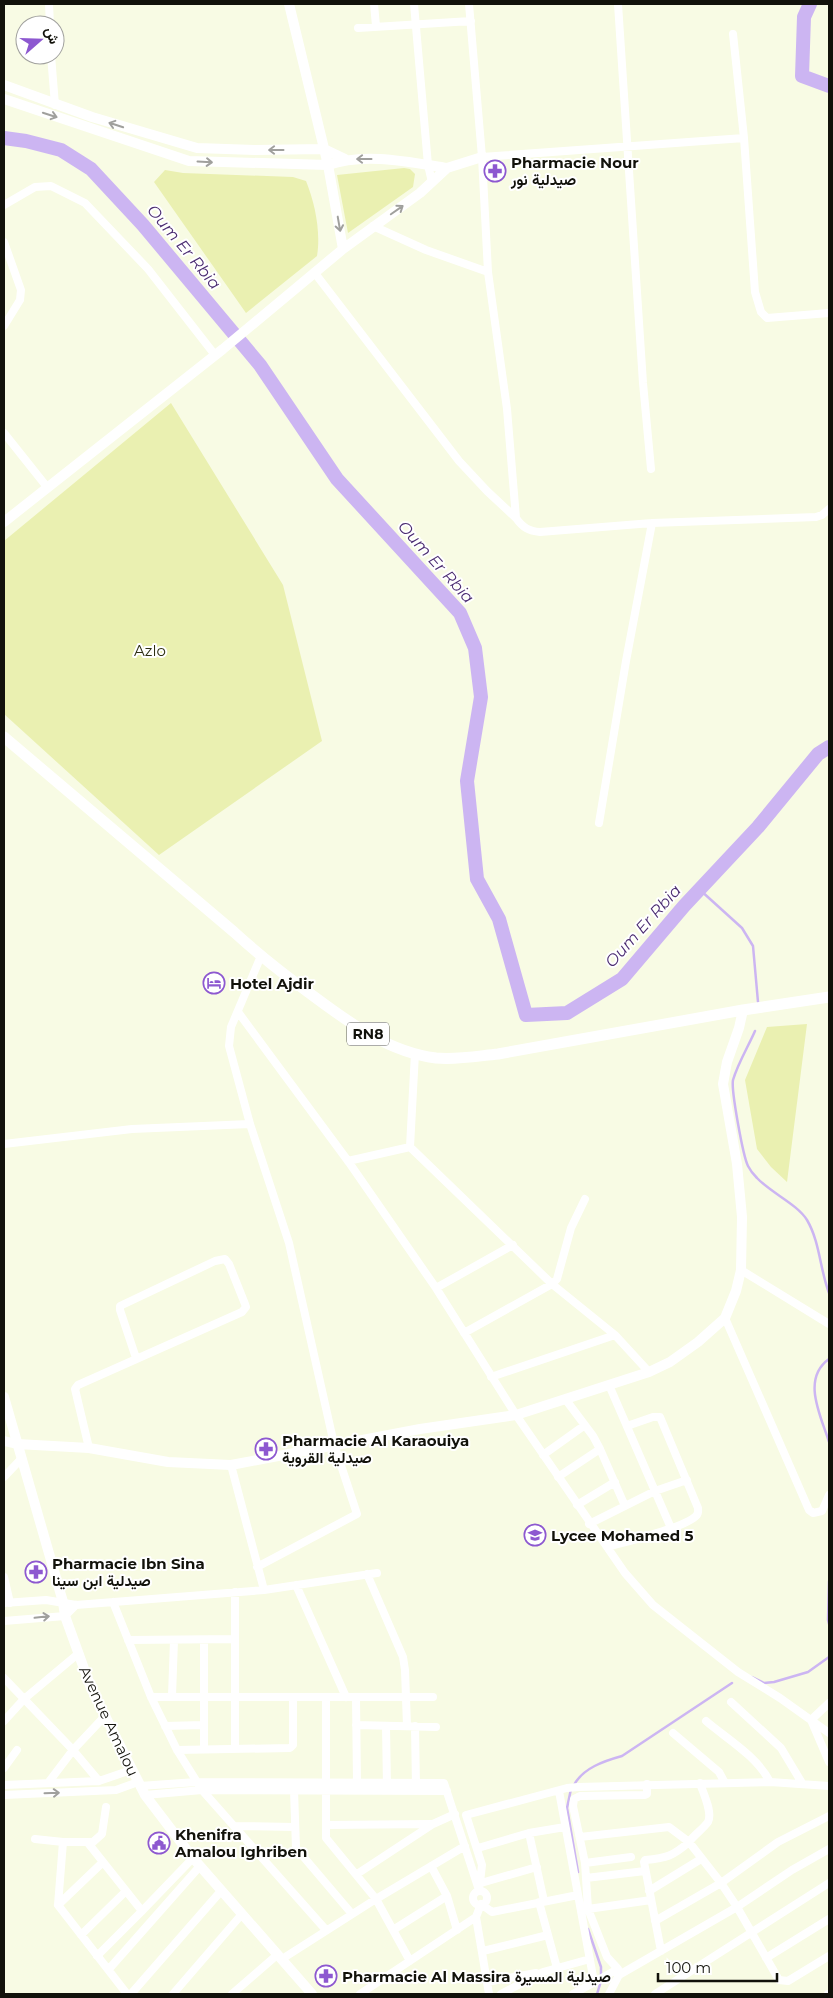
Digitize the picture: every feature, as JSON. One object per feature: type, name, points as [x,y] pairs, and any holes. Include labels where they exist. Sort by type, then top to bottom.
[{"type":"main road","name":"RN8","points":[[4,737],[261,956],[353,1026],[386,1043],[415,1053],[437,1058],[464,1058],[489,1055],[743,1010],[829,997]]},
{"type":"street","points":[[289,4],[328,165],[343,249]]},
{"type":"street","points":[[374,4],[376,26]]},
{"type":"street","points":[[414,4],[414,24],[428,165],[432,182]]},
{"type":"street","points":[[469,4],[482,157],[488,272],[507,409],[516,518]]},
{"type":"street","points":[[618,4],[626,148],[651,469]]},
{"type":"street","points":[[358,28],[471,21]]},
{"type":"street","points":[[733,34],[744,138],[755,292],[761,312],[767,318],[829,313]]},
{"type":"street","points":[[52,65],[55,105]]},
{"type":"street","points":[[4,85],[55,105],[138,132],[197,148],[255,150],[324,149],[345,159]]},
{"type":"street","points":[[4,99],[189,161],[328,165],[345,159],[382,159],[447,168]]},
{"type":"street","points":[[4,522],[258,321],[343,249],[420,193],[447,168],[482,157],[744,138]]},
{"type":"street","points":[[4,205],[40,186],[51,186],[85,203],[148,269],[219,352]]},
{"type":"street","points":[[373,226],[426,250],[488,272]]},
{"type":"street","points":[[4,242],[21,290],[20,300],[4,326]]},
{"type":"street","points":[[314,272],[458,461],[486,491],[530,531],[540,532],[652,524],[816,516],[822,515],[829,509]]},
{"type":"street","points":[[4,433],[47,487]]},
{"type":"street","points":[[599,824],[626,661],[652,524]]},
{"type":"street","points":[[257,1567],[357,1514],[334,1444],[289,1244],[250,1124],[229,1046],[231,1027],[261,956]]},
{"type":"street","points":[[4,1441],[17,1444],[90,1448],[168,1462],[231,1465],[334,1444],[516,1415],[649,1372],[677,1357],[725,1318],[736,1291],[741,1270],[742,1217],[737,1164],[723,1084],[727,1062],[743,1010]]},
{"type":"street","points":[[238,1012],[348,1161],[436,1288],[516,1415],[589,1524],[625,1573],[653,1605],[738,1672],[780,1698],[829,1733]]},
{"type":"street","points":[[415,1053],[410,1147],[552,1284],[615,1335],[649,1372]]},
{"type":"street","points":[[4,1144],[132,1129],[250,1124]]},
{"type":"street","points":[[348,1161],[410,1147]]},
{"type":"street","points":[[464,1333],[552,1284],[557,1279],[571,1228],[585,1199]]},
{"type":"street","points":[[436,1288],[513,1245]]},
{"type":"street","points":[[90,1448],[75,1389],[78,1385],[136,1358],[240,1314],[245,1310],[246,1304],[225,1259],[215,1261],[120,1306],[136,1358]]},
{"type":"street","points":[[741,1270],[829,1324]]},
{"type":"street","points":[[725,1318],[810,1510],[813,1513],[822,1511],[829,1495]]},
{"type":"street","points":[[491,1377],[615,1335]]},
{"type":"street","points":[[609,1385],[671,1528]]},
{"type":"street","name":"Avenue Amalou","points":[[4,1397],[63,1602],[65,1616],[91,1688],[131,1770],[141,1788],[193,1858],[312,1994]]},
{"type":"street","points":[[566,1400],[600,1449],[625,1506]]},
{"type":"street","points":[[607,1548],[671,1528],[695,1517],[698,1513],[688,1480],[660,1417],[653,1416],[626,1426]]},
{"type":"street","points":[[543,1455],[585,1425]]},
{"type":"street","points":[[558,1477],[600,1449]]},
{"type":"street","points":[[4,1477],[22,1458]]},
{"type":"street","points":[[231,1465],[264,1590]]},
{"type":"street","points":[[589,1524],[655,1491],[688,1480]]},
{"type":"street","points":[[577,1505],[615,1482]]},
{"type":"street","points":[[4,1577],[7,1603],[46,1600],[76,1605],[264,1590],[377,1573]]},
{"type":"street","points":[[368,1574],[402,1657],[411,1726],[416,1787]]},
{"type":"street","points":[[296,1585],[346,1697]]},
{"type":"street","points":[[235,1592],[235,1749]]},
{"type":"street","points":[[113,1602],[151,1697],[176,1750],[196,1782],[326,1930]]},
{"type":"street","points":[[4,1621],[65,1616],[76,1605]]},
{"type":"street","points":[[128,1640],[235,1639]]},
{"type":"street","points":[[172,1696],[174,1640]]},
{"type":"street","points":[[204,1640],[204,1749]]},
{"type":"street","points":[[4,1721],[24,1699],[78,1653]]},
{"type":"street","points":[[4,1678],[73,1750],[99,1781]]},
{"type":"street","points":[[151,1697],[433,1697]]},
{"type":"street","points":[[176,1750],[290,1748],[292,1745],[293,1697]]},
{"type":"street","points":[[326,1697],[326,1825],[328,1840],[376,1899],[410,1961]]},
{"type":"street","points":[[356,1697],[357,1782]]},
{"type":"street","points":[[731,1702],[781,1748],[802,1783]]},
{"type":"street","points":[[811,1720],[829,1703]]},
{"type":"street","points":[[48,1783],[73,1750],[104,1717]]},
{"type":"street","points":[[811,1720],[829,1762]]},
{"type":"street","points":[[706,1721],[755,1762],[770,1782]]},
{"type":"street","points":[[165,1726],[203,1725]]},
{"type":"street","points":[[356,1725],[436,1727]]},
{"type":"street","points":[[386,1726],[387,1787]]},
{"type":"street","points":[[673,1732],[719,1772],[725,1782]]},
{"type":"street","points":[[4,1768],[17,1750]]},
{"type":"street","points":[[4,1785],[99,1781],[131,1770]]},
{"type":"street","points":[[4,1795],[116,1790],[196,1782],[416,1787],[447,1791],[480,1887]]},
{"type":"street","points":[[141,1788],[294,1790],[357,1782],[387,1787]]},
{"type":"street","points":[[480,1887],[482,1865],[466,1815],[563,1789],[578,1787],[725,1782],[802,1783],[829,1786]]},
{"type":"street","points":[[661,1951],[644,1861],[667,1858],[674,1855],[707,1823],[709,1817],[700,1783]]},
{"type":"street","points":[[617,1972],[607,1957],[588,1909],[585,1863],[573,1806],[574,1800],[580,1796],[645,1795],[647,1794],[648,1784]]},
{"type":"street","points":[[563,1789],[565,1827],[590,1959],[597,1980]]},
{"type":"street","points":[[294,1790],[295,1843],[299,1853],[352,1914]]},
{"type":"street","points":[[35,1840],[93,1842],[102,1834],[106,1807]]},
{"type":"street","points":[[357,1874],[433,1824],[455,1814]]},
{"type":"street","points":[[655,1921],[721,1883],[778,1842],[829,1816]]},
{"type":"street","points":[[326,1825],[433,1824]]},
{"type":"street","points":[[234,1826],[294,1827]]},
{"type":"street","points":[[478,1848],[529,1833],[565,1827]]},
{"type":"street","points":[[580,1837],[669,1827],[689,1842],[721,1883],[779,1980],[783,1982],[788,1981],[829,1956]]},
{"type":"street","points":[[529,1833],[537,1867],[548,1935],[557,1968]]},
{"type":"street","points":[[63,1842],[58,1905],[129,1994],[221,1891]]},
{"type":"street","points":[[88,1843],[142,1911]]},
{"type":"street","points":[[232,1994],[279,1957],[465,1846]]},
{"type":"street","points":[[573,1994],[597,1980],[661,1951],[737,1907],[785,1874],[829,1849]]},
{"type":"street","points":[[585,1863],[632,1856]]},
{"type":"street","points":[[97,1956],[193,1858]]},
{"type":"street","points":[[649,1891],[701,1859]]},
{"type":"street","points":[[58,1905],[102,1862]]},
{"type":"street","points":[[109,1969],[200,1866]]},
{"type":"street","points":[[432,1866],[447,1896],[457,1930]]},
{"type":"street","points":[[537,1867],[480,1887],[473,1898],[476,1903],[492,1912],[578,1895]]},
{"type":"street","points":[[586,1878],[645,1871]]},
{"type":"street","points":[[655,1994],[829,1883]]},
{"type":"street","points":[[81,1935],[126,1891]]},
{"type":"street","points":[[394,1930],[447,1896]]},
{"type":"street","points":[[588,1909],[650,1900]]},
{"type":"street","points":[[480,1904],[476,1917],[489,1994]]},
{"type":"street","points":[[174,1994],[242,1914]]},
{"type":"street","points":[[360,1994],[476,1917]]},
{"type":"street","points":[[766,1958],[829,1919]]},
{"type":"street","points":[[483,1951],[548,1935]]},
{"type":"street","points":[[487,1982],[543,1972],[590,1959]]},
{"type":"street","points":[[500,1994],[543,1972]]},
{"type":"street","points":[[609,1994],[617,1972]]},
{"type":"green space","points":[[410,169],[415,174],[413,187],[348,233],[337,175]]},
{"type":"green space","points":[[165,170],[183,173],[293,177],[306,181],[316,218],[317,256],[246,313],[154,182]]},
{"type":"green space","name":"Azlo","points":[[171,403],[283,585],[322,741],[159,855],[4,714],[4,541]]},
{"type":"green space","points":[[807,1024],[787,1182],[771,1167],[757,1149],[745,1080],[767,1027]]},
{"type":"waterway","name":"Oum Er Rbia","points":[[810,4],[804,17],[802,76],[829,86]]},
{"type":"waterway","name":"Oum Er Rbia","points":[[4,138],[26,141],[61,150],[91,169],[143,225],[260,365],[337,479],[460,613],[475,648],[481,697],[467,781],[477,879],[499,919],[526,1015],[567,1013],[622,979],[684,906],[758,827],[818,754],[829,747]]},
{"type":"waterway","points":[[699,889],[742,928],[753,946],[758,1002]]},
{"type":"waterway","points":[[755,1031],[733,1080],[736,1109],[746,1160],[749,1168],[757,1178],[803,1214],[807,1220],[815,1237],[829,1293]]},
{"type":"waterway","points":[[829,1359],[821,1367],[816,1377],[815,1387],[818,1410],[829,1442]]},
{"type":"waterway","points":[[829,1581],[829,1624]]},
{"type":"waterway","points":[[752,1677],[764,1683],[774,1682],[808,1672],[829,1657]]},
{"type":"waterway","points":[[574,1785],[588,1770],[601,1763],[622,1756],[732,1683]]},
{"type":"waterway","points":[[571,1789],[567,1808],[578,1872]]},
{"type":"waterway","points":[[588,1929],[601,1967],[601,1976]]},
{"type":"waterway","points":[[597,1994],[601,1981]]},
{"type":"place","name":"Pharmacie Nour صيدلية نور","points":[[495,171]]},
{"type":"place","name":"Hotel Ajdir","points":[[214,983]]},
{"type":"place","name":"Pharmacie Al Karaouiya صيدلية القروية","points":[[266,1449]]},
{"type":"place","name":"Lycee Mohamed 5","points":[[535,1535]]},
{"type":"place","name":"Pharmacie Ibn Sina صيدلية ابن سينا","points":[[36,1572]]},
{"type":"place","name":"Khenifra Amalou Ighriben","points":[[159,1843]]},
{"type":"place","name":"Pharmacie Al Massira صيدلية المسيرة","points":[[326,1976]]}]
